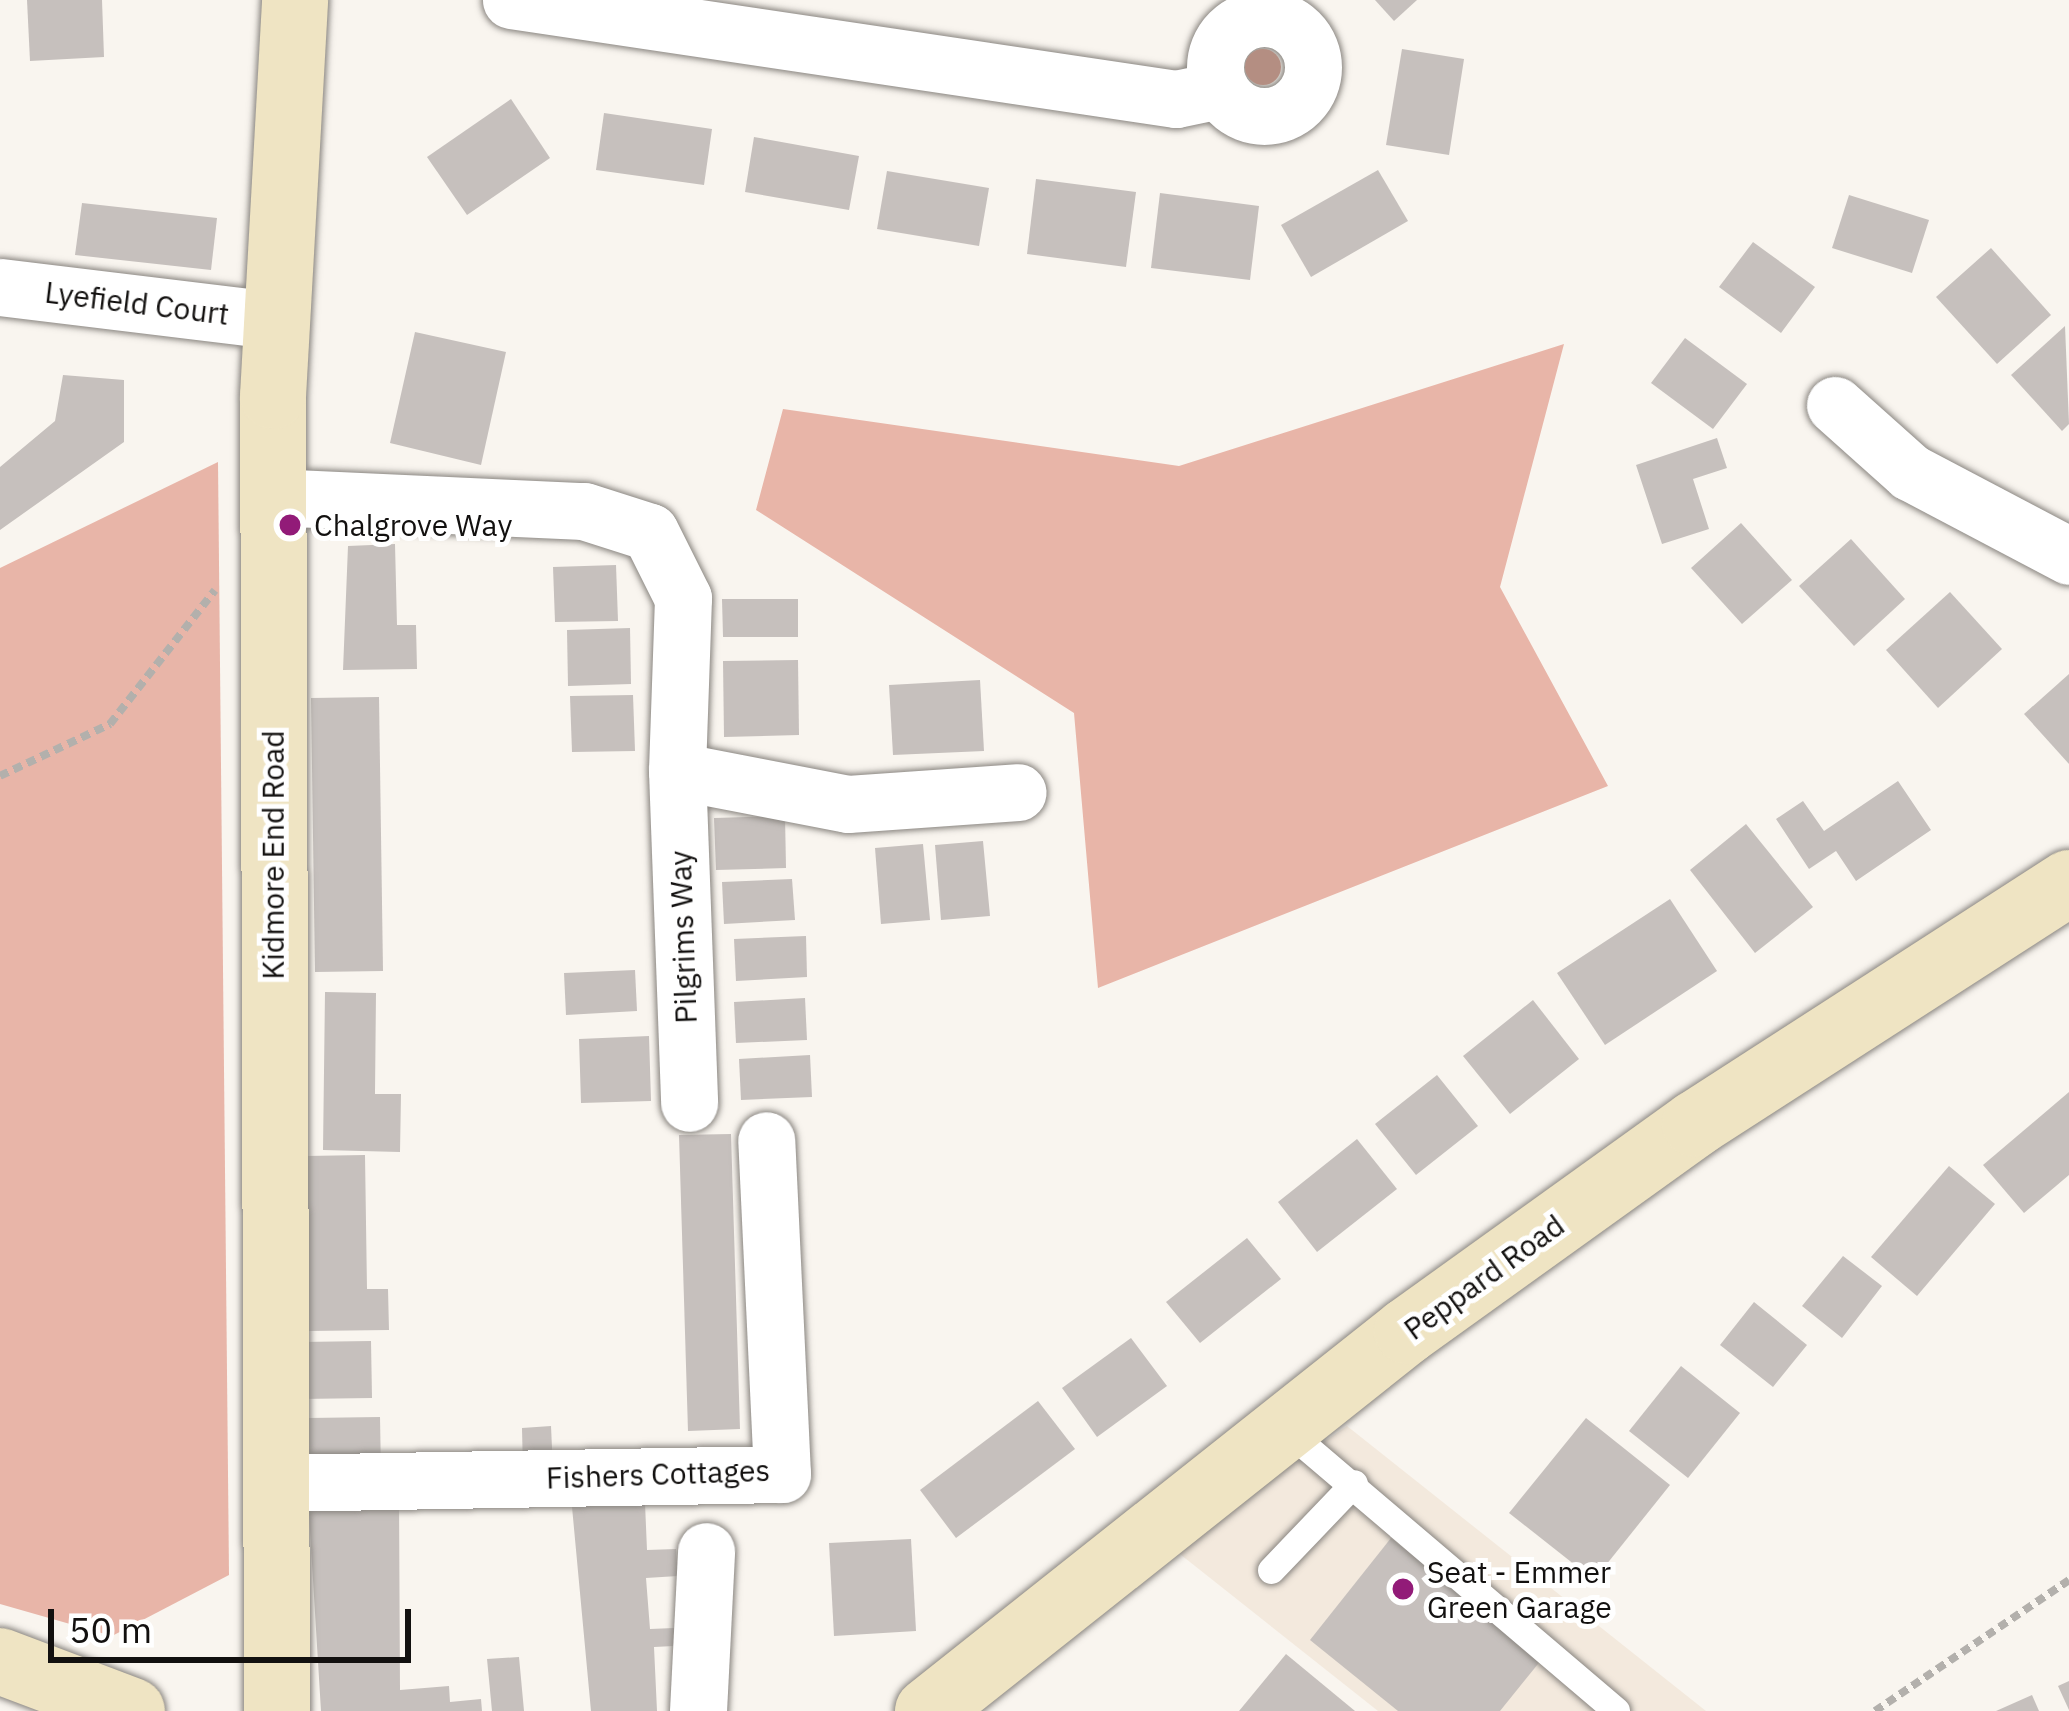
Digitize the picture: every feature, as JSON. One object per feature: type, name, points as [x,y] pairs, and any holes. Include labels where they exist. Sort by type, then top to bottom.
[{"type":"street","name":"Kidmore End Road","points":[[277,1711],[272,496],[274,320],[296,0]]},
{"type":"street","points":[[511,0],[1176,98],[1220,90]]},
{"type":"street","name":"Lyefield Court","points":[[0,287],[274,320]]},
{"type":"street","points":[[1835,405],[1910,472],[2069,556]]},
{"type":"street","name":"Pilgrims Way","points":[[272,496],[584,511],[650,532],[683,598],[677,771],[689,1103]]},
{"type":"street","points":[[677,771],[848,804],[1018,791]]},
{"type":"street","name":"Peppard Road","points":[[928,1711],[1284,1428],[1694,1124],[2069,883]]},
{"type":"street","name":"Fishers Cottages","points":[[276,1483],[782,1474],[766,1140]]},
{"type":"street","points":[[698,1711],[706,1551]]},
{"type":"street","points":[[0,1660],[132,1711]]},
{"type":"lane","points":[[1284,1428],[1616,1711]]},
{"type":"lane","points":[[1271,1570],[1354,1483]]},
{"type":"path","points":[[0,776],[110,724],[220,584],[272,589]]},
{"type":"path","points":[[1875,1711],[2069,1580]]},
{"type":"shaded area","points":[[1564,344],[1500,587],[1608,786],[1098,988],[1074,713],[756,510],[783,409],[1179,466]]},
{"type":"shaded area","points":[[218,462],[229,1575],[112,1636],[0,1604],[0,568]]},
{"type":"shaded area","points":[[1347,1426],[1706,1711],[1378,1711],[1171,1547]]},
{"type":"building","points":[[27,0],[102,0],[104,57],[30,61]]},
{"type":"building","points":[[1375,0],[1417,0],[1394,21]]},
{"type":"building","points":[[1402,49],[1464,59],[1449,155],[1386,145]]},
{"type":"building","points":[[511,99],[550,158],[467,215],[427,157]]},
{"type":"building","points":[[604,113],[712,129],[704,185],[596,170]]},
{"type":"building","points":[[754,137],[859,156],[849,210],[745,192]]},
{"type":"building","points":[[1378,170],[1408,221],[1311,277],[1281,225]]},
{"type":"building","points":[[887,171],[989,188],[979,246],[877,229]]},
{"type":"building","points":[[1036,179],[1136,192],[1126,267],[1027,254]]},
{"type":"building","points":[[1160,193],[1259,206],[1250,280],[1151,268]]},
{"type":"building","points":[[1849,195],[1929,220],[1912,273],[1832,248]]},
{"type":"building","points":[[82,203],[217,218],[211,270],[75,255]]},
{"type":"building","points":[[1753,242],[1815,287],[1781,333],[1719,287]]},
{"type":"building","points":[[1991,248],[2051,315],[1997,364],[1936,297]]},
{"type":"building","points":[[2065,326],[2069,424],[2062,431],[2011,375]]},
{"type":"building","points":[[415,332],[506,352],[481,465],[390,443]]},
{"type":"building","points":[[1685,338],[1747,384],[1713,429],[1651,383]]},
{"type":"building","points":[[63,375],[124,380],[124,442],[0,530],[0,467],[55,421]]},
{"type":"building","points":[[1717,438],[1727,468],[1693,479],[1709,529],[1662,544],[1636,465]]},
{"type":"building","points":[[1741,523],[1792,580],[1742,624],[1691,568]]},
{"type":"building","points":[[1851,539],[1905,599],[1854,646],[1799,586]]},
{"type":"building","points":[[395,544],[397,625],[416,625],[417,669],[343,670],[348,546]]},
{"type":"building","points":[[616,565],[618,621],[555,622],[553,567]]},
{"type":"building","points":[[1950,592],[2002,649],[1938,708],[1886,650]]},
{"type":"building","points":[[722,599],[798,599],[798,637],[723,637]]},
{"type":"building","points":[[630,628],[631,684],[568,686],[567,630]]},
{"type":"building","points":[[798,660],[799,735],[724,737],[723,661]]},
{"type":"building","points":[[2069,674],[2069,764],[2024,714]]},
{"type":"building","points":[[980,680],[984,751],[893,755],[889,685]]},
{"type":"building","points":[[633,695],[635,751],[572,752],[570,696]]},
{"type":"building","points":[[379,697],[383,971],[315,972],[311,698]]},
{"type":"building","points":[[1898,781],[1931,830],[1856,881],[1836,851],[1809,869],[1776,819],[1803,801],[1824,831]]},
{"type":"building","points":[[785,816],[786,868],[716,870],[714,818]]},
{"type":"building","points":[[1746,824],[1813,907],[1755,953],[1690,870]]},
{"type":"building","points":[[983,841],[990,916],[941,920],[935,845]]},
{"type":"building","points":[[923,844],[930,920],[881,924],[875,848]]},
{"type":"building","points":[[792,879],[795,920],[724,924],[722,882]]},
{"type":"building","points":[[1670,899],[1717,971],[1605,1045],[1557,973]]},
{"type":"building","points":[[806,936],[807,977],[736,981],[734,939]]},
{"type":"building","points":[[635,970],[637,1011],[566,1015],[564,973]]},
{"type":"building","points":[[325,992],[376,993],[375,1094],[401,1094],[400,1152],[323,1150]]},
{"type":"building","points":[[805,998],[807,1040],[736,1043],[734,1002]]},
{"type":"building","points":[[1533,1000],[1579,1059],[1510,1114],[1463,1056]]},
{"type":"building","points":[[649,1036],[651,1101],[581,1103],[579,1039]]},
{"type":"building","points":[[810,1055],[812,1097],[741,1100],[739,1059]]},
{"type":"building","points":[[1437,1075],[1478,1126],[1416,1175],[1375,1124]]},
{"type":"building","points":[[2069,1092],[2069,1175],[2024,1213],[1983,1165]]},
{"type":"building","points":[[731,1134],[740,1429],[688,1431],[679,1135]]},
{"type":"building","points":[[1357,1139],[1397,1189],[1317,1252],[1278,1202]]},
{"type":"building","points":[[365,1155],[367,1289],[388,1289],[389,1330],[309,1331],[306,1156]]},
{"type":"building","points":[[1949,1166],[1995,1204],[1917,1296],[1871,1257]]},
{"type":"building","points":[[1247,1238],[1281,1279],[1200,1343],[1166,1302]]},
{"type":"building","points":[[1843,1256],[1882,1286],[1842,1338],[1802,1306]]},
{"type":"building","points":[[1754,1302],[1807,1345],[1773,1387],[1720,1345]]},
{"type":"building","points":[[1131,1338],[1167,1386],[1097,1437],[1062,1388]]},
{"type":"building","points":[[371,1341],[372,1398],[300,1399],[300,1342]]},
{"type":"building","points":[[1681,1366],[1740,1413],[1688,1478],[1629,1431]]},
{"type":"building","points":[[1038,1401],[1075,1449],[956,1538],[920,1490]]},
{"type":"building","points":[[380,1417],[381,1474],[308,1475],[308,1418]]},
{"type":"building","points":[[1586,1418],[1670,1485],[1594,1580],[1509,1513]]},
{"type":"building","points":[[551,1426],[553,1470],[523,1471],[522,1428]]},
{"type":"building","points":[[399,1494],[400,1690],[449,1686],[450,1702],[481,1699],[482,1711],[321,1711],[308,1498]]},
{"type":"building","points":[[645,1503],[647,1550],[676,1549],[678,1576],[646,1578],[650,1629],[674,1628],[674,1646],[654,1647],[657,1711],[591,1711],[572,1507]]},
{"type":"building","name":"Seat - Emmer Green Garage","points":[[1391,1538],[1542,1659],[1500,1711],[1398,1711],[1310,1640]]},
{"type":"building","points":[[911,1539],[916,1631],[834,1636],[829,1543]]},
{"type":"building","points":[[1286,1654],[1355,1711],[1239,1711]]},
{"type":"building","points":[[519,1657],[524,1711],[492,1711],[487,1659]]},
{"type":"building","points":[[2069,1681],[2069,1710],[2058,1686]]},
{"type":"building","points":[[2032,1695],[2039,1711],[1996,1711]]},
{"type":"place","name":"Chalgrove Way","points":[[290,525]]},
{"type":"place","name":"Seat - Emmer Green Garage","points":[[1403,1589]]}]
